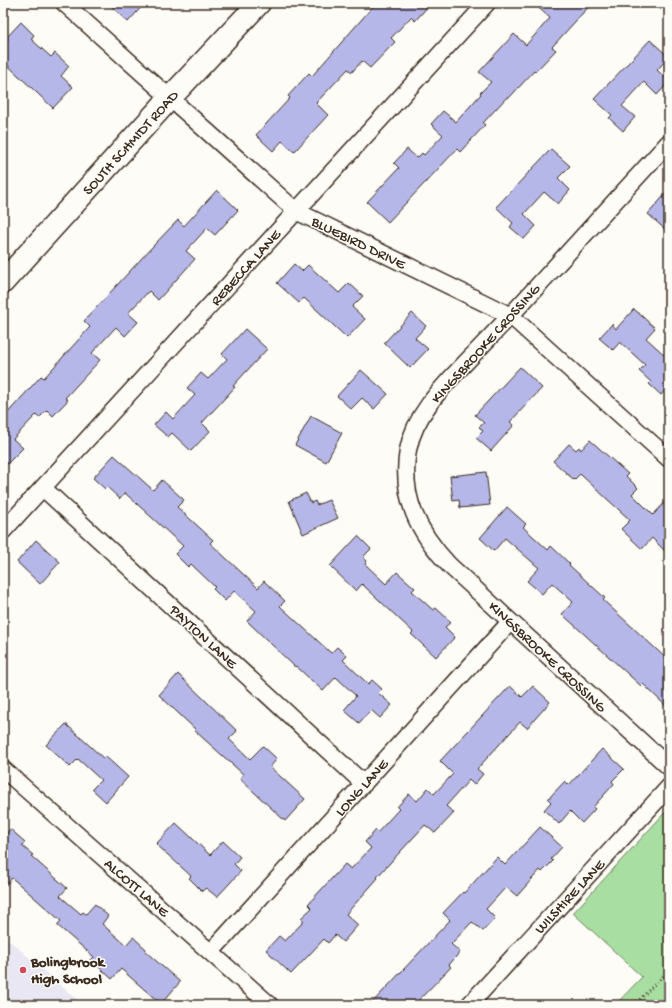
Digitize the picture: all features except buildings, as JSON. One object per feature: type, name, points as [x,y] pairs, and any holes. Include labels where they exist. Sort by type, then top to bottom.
[{"type":"street","name":"BLUEBIRD DRIVE","points":[[64,3],[169,99],[296,211],[511,316],[669,459]]},
{"type":"street","name":"SOUTH SCHMIDT ROAD","points":[[3,282],[258,3]]},
{"type":"street","name":"REBECCA LANE","points":[[3,531],[487,3]]},
{"type":"street","name":"KINGSBROOKE CROSSING","points":[[669,142],[511,316],[441,388],[426,408],[408,449],[406,480],[412,508],[422,530],[434,549],[510,622],[669,767]]},
{"type":"street","name":"PAYTON LANE","points":[[43,488],[364,784]]},
{"type":"street","name":"LONG LANE","points":[[211,952],[510,622]]},
{"type":"street","name":"ALCOTT LANE","points":[[3,769],[270,1005]]},
{"type":"street","name":"WILSHIRE LANE","points":[[468,1005],[669,787]]},
{"type":"path","points":[[634,1005],[669,970]]},
{"type":"shaded area","name":"Bolingbrook High School","points":[[3,935],[83,1005],[3,1005]]},
{"type":"green space","points":[[669,808],[669,1005],[615,1005],[642,977],[573,913]]},
{"type":"place","name":"Bolingbrook High School","points":[[23,970]]}]
